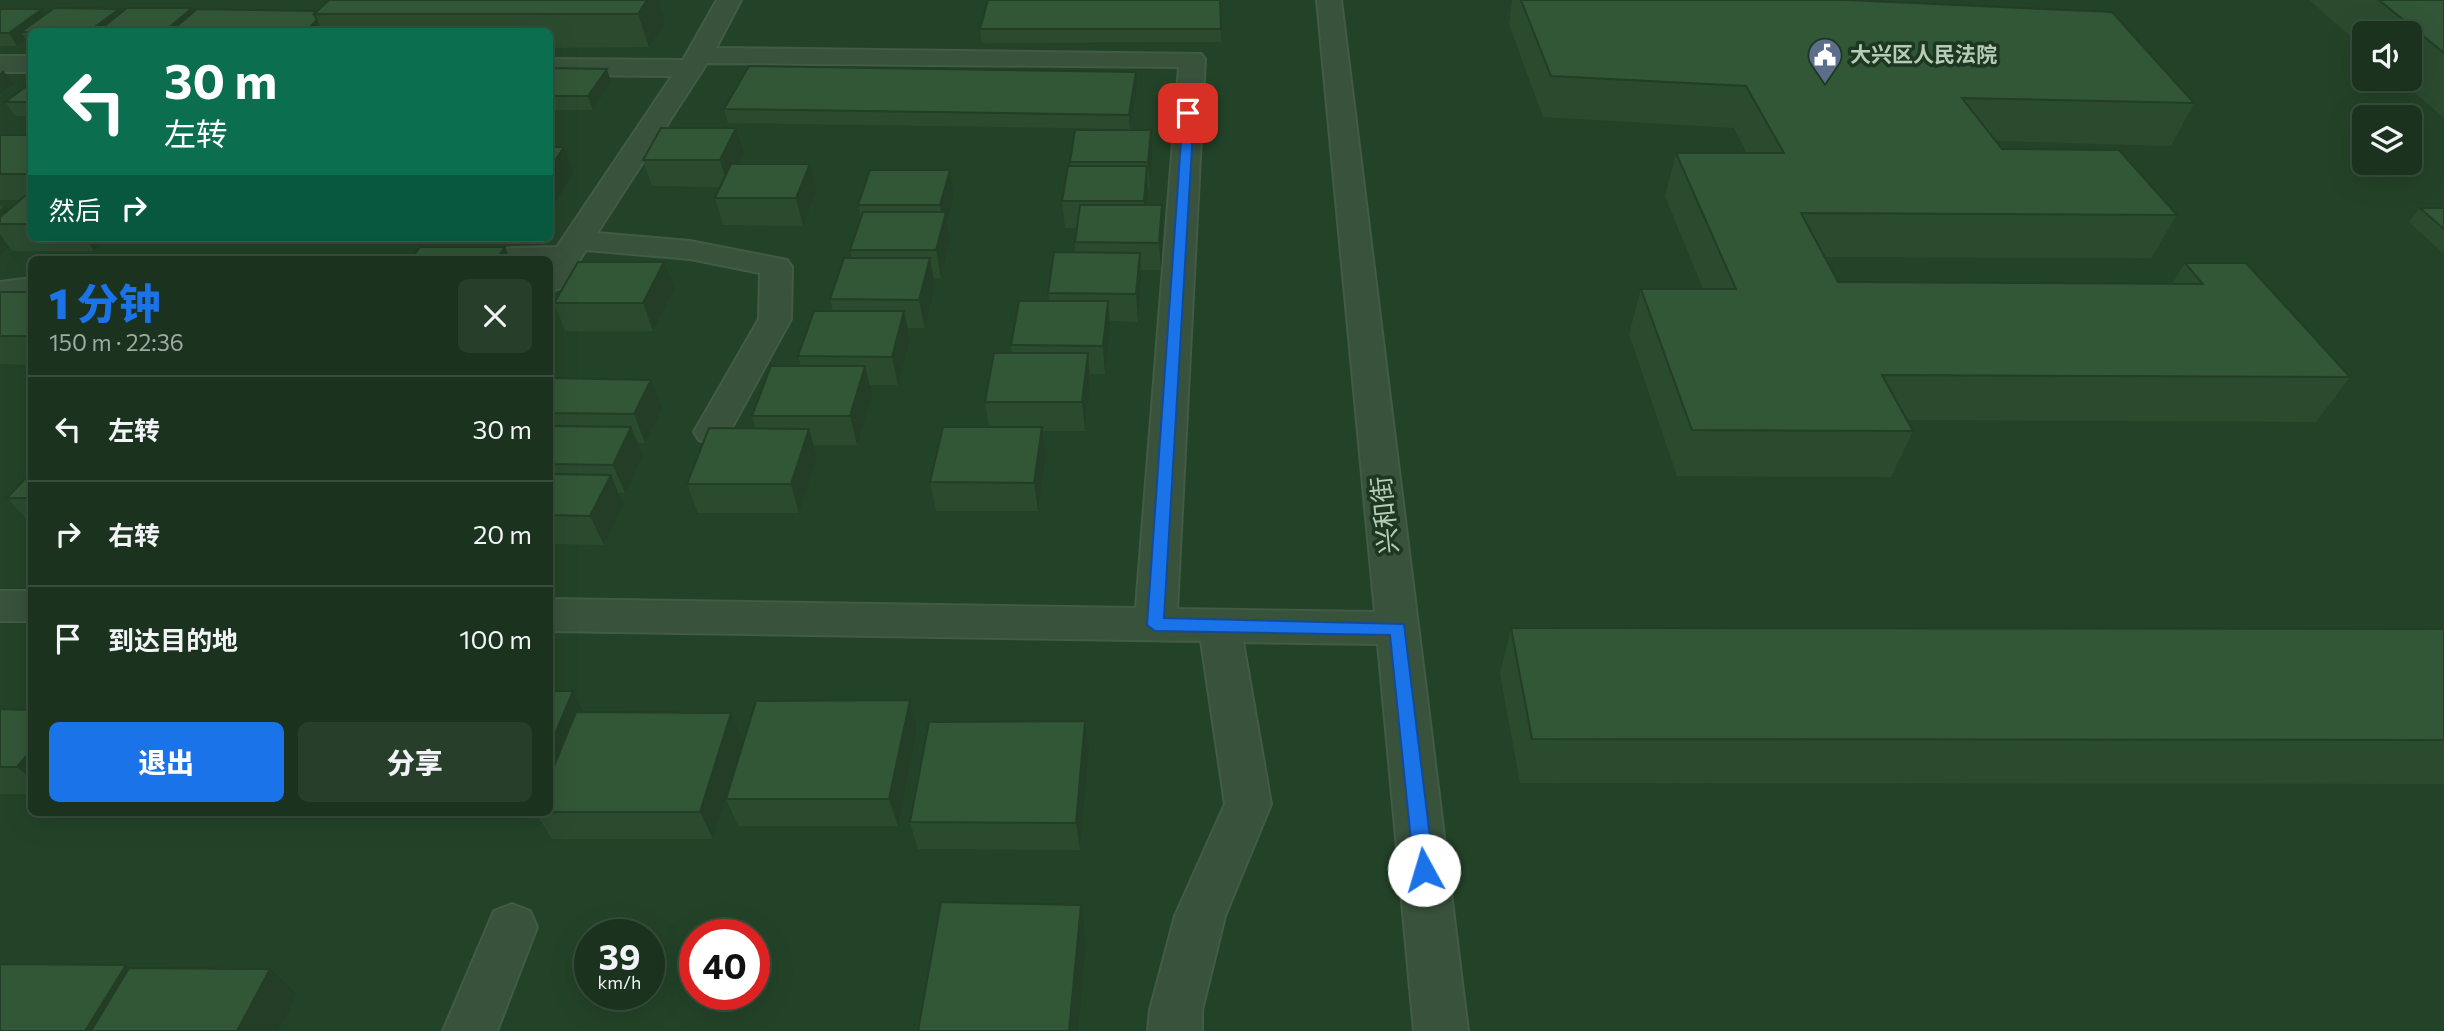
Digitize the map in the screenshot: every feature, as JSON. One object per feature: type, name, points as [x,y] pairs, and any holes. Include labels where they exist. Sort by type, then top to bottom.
[{"type":"street","points":[[564,259],[695,62],[729,0]]},
{"type":"street","name":"兴和街","points":[[1329,0],[1441,1031]]},
{"type":"street","points":[[553,67],[695,62],[1192,59],[1155,625]]},
{"type":"street","points":[[0,64],[28,64]]},
{"type":"street","points":[[564,259],[690,250],[776,267],[775,319],[712,432]]},
{"type":"street","points":[[0,292],[28,288]]},
{"type":"street","points":[[0,606],[28,606]]},
{"type":"street","points":[[553,615],[1398,628]]},
{"type":"street","points":[[1175,1031],[1176,1010],[1200,916],[1248,804],[1220,626]]},
{"type":"street","points":[[470,1031],[512,928]]},
{"type":"building","points":[[329,0],[647,0],[638,14],[314,14]]},
{"type":"building","points":[[988,0],[1220,0],[1221,29],[980,29]]},
{"type":"building","points":[[1521,0],[1847,0],[2112,12],[2194,103],[1962,98],[2002,149],[2119,150],[2177,215],[1801,213],[1838,282],[2203,284],[2185,263],[2246,263],[2350,377],[1882,375],[1913,431],[1692,430],[1641,289],[1736,289],[1676,153],[1784,153],[1746,86],[1551,76]]},
{"type":"building","points":[[2379,0],[2444,0],[2444,53],[2422,35],[2422,21],[2405,21]]},
{"type":"building","points":[[54,8],[119,9],[93,28],[28,28],[28,32],[21,32]]},
{"type":"building","points":[[127,8],[192,8],[169,28],[102,28]]},
{"type":"building","points":[[0,9],[42,9],[9,33],[0,33]]},
{"type":"building","points":[[197,9],[317,11],[314,14],[317,20],[309,28],[175,28]]},
{"type":"building","points":[[749,66],[1136,72],[1129,115],[724,109]]},
{"type":"building","points":[[553,68],[607,69],[588,96],[553,96]]},
{"type":"building","points":[[28,85],[28,102],[5,102]]},
{"type":"building","points":[[661,128],[736,128],[720,160],[643,160]]},
{"type":"building","points":[[1075,130],[1151,130],[1148,162],[1070,162]]},
{"type":"building","points":[[0,135],[28,135],[28,174],[0,174]]},
{"type":"building","points":[[553,147],[564,147],[553,164]]},
{"type":"building","points":[[731,164],[810,164],[796,198],[715,198]]},
{"type":"building","points":[[1068,166],[1147,166],[1144,201],[1062,201]]},
{"type":"building","points":[[870,170],[950,170],[940,205],[858,205]]},
{"type":"building","points":[[28,193],[28,224],[0,224],[0,217]]},
{"type":"building","points":[[1080,205],[1162,205],[1159,243],[1075,242]]},
{"type":"building","points":[[2420,208],[2444,208],[2444,229]]},
{"type":"building","points":[[863,212],[946,212],[936,250],[850,250]]},
{"type":"building","points":[[420,247],[505,247],[499,256],[413,256]]},
{"type":"building","points":[[1054,252],[1140,253],[1136,294],[1048,293]]},
{"type":"building","points":[[844,258],[930,258],[919,300],[830,299]]},
{"type":"building","points":[[578,262],[664,262],[643,303],[554,303]]},
{"type":"building","points":[[0,292],[28,292],[28,336],[0,336]]},
{"type":"building","points":[[1019,301],[1108,301],[1103,346],[1011,345]]},
{"type":"building","points":[[814,311],[904,311],[892,357],[798,356]]},
{"type":"building","points":[[994,353],[1088,353],[1082,402],[985,402]]},
{"type":"building","points":[[771,366],[865,366],[850,416],[752,416]]},
{"type":"building","points":[[553,378],[651,380],[634,414],[553,413]]},
{"type":"building","points":[[553,426],[631,427],[613,465],[553,464]]},
{"type":"building","points":[[943,427],[1042,427],[1034,483],[930,482]]},
{"type":"building","points":[[709,428],[809,429],[791,484],[687,484]]},
{"type":"building","points":[[553,474],[611,475],[590,516],[553,515]]},
{"type":"building","points":[[28,475],[28,498],[7,498]]},
{"type":"building","points":[[1511,628],[2444,629],[2444,740],[1532,739]]},
{"type":"building","points":[[553,691],[573,691],[553,739]]},
{"type":"building","points":[[910,700],[889,799],[726,799],[756,701]]},
{"type":"building","points":[[0,709],[28,710],[28,754],[17,767],[0,767]]},
{"type":"building","points":[[576,712],[731,713],[700,812],[553,812],[553,769]]},
{"type":"building","points":[[1085,721],[1076,823],[910,822],[929,722]]},
{"type":"building","points":[[941,902],[1081,905],[1069,1031],[918,1031]]},
{"type":"building","points":[[0,964],[126,965],[85,1031],[0,1031]]},
{"type":"building","points":[[129,968],[270,969],[237,1031],[91,1031]]},
{"type":"place","name":"大兴区人民法院","points":[[1825,85]]},
{"type":"route","points":[[1188,113],[1155,625],[1398,628],[1424,870]]}]
